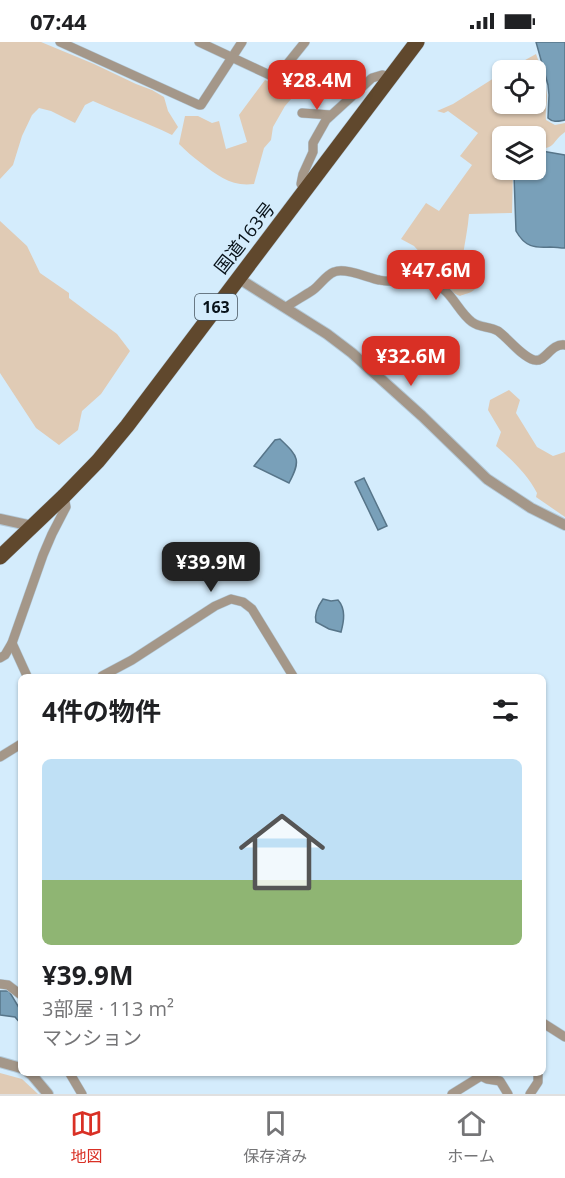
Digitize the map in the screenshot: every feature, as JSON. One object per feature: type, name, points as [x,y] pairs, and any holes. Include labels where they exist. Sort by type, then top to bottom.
[{"type":"highway","name":"国道163号","points":[[0,558],[98,461],[127,426],[417,42]]},
{"type":"street","points":[[60,42],[201,105],[242,42]]},
{"type":"street","points":[[199,42],[276,78],[305,42]]},
{"type":"street","points":[[306,190],[301,184],[303,174],[313,152],[313,143],[326,120],[372,78],[382,75],[391,77]]},
{"type":"street","points":[[302,113],[331,116]]},
{"type":"street","points":[[286,307],[335,272],[350,272],[381,281],[420,279],[432,282],[443,289],[472,322],[480,327],[490,327],[499,332],[526,356],[536,360],[541,359],[555,346],[565,345]]},
{"type":"street","points":[[238,278],[286,307],[352,353],[487,479],[531,508],[565,525]]},
{"type":"street","points":[[0,658],[5,655],[12,644],[43,555],[66,507],[64,496]]},
{"type":"street","points":[[0,519],[32,526]]},
{"type":"street","points":[[106,674],[132,660],[215,606],[231,599],[243,602],[252,609],[292,674]]},
{"type":"street","points":[[12,644],[26,674]]},
{"type":"street","points":[[0,757],[18,746]]},
{"type":"street","points":[[0,984],[8,985],[18,993]]},
{"type":"street","points":[[546,1025],[565,1037]]},
{"type":"street","points":[[0,1062],[18,1067]]},
{"type":"street","points":[[34,1076],[48,1094]]},
{"type":"street","points":[[71,1076],[82,1094]]},
{"type":"street","points":[[452,1094],[482,1076],[500,1082],[508,1094]]},
{"type":"street","points":[[530,1094],[538,1082],[538,1076]]},
{"type":"shaded area","points":[[0,42],[41,42],[152,90],[164,97],[168,111],[178,127],[172,135],[93,101],[85,105],[75,123],[51,111],[39,108],[32,115],[22,136],[13,165],[0,179]]},
{"type":"shaded area","points":[[536,54],[538,60],[525,60]]},
{"type":"shaded area","points":[[299,62],[326,84],[299,90],[285,106],[273,127],[271,140],[264,148],[254,184],[239,184],[226,180],[179,144],[185,116],[198,116],[212,123],[219,121],[226,149],[247,142],[239,115],[265,80],[278,86]]},
{"type":"shaded area","points":[[492,79],[492,114],[546,114],[546,120],[555,125],[565,123],[565,132],[547,148],[546,126],[492,126],[492,180],[513,180],[512,213],[469,214],[463,255],[477,257],[480,279],[474,290],[460,296],[445,287],[438,271],[422,264],[423,256],[414,246],[401,239],[426,203],[439,211],[472,165],[460,156],[478,133],[448,111],[444,113],[437,111],[453,104]]},
{"type":"shaded area","points":[[0,221],[27,246],[40,273],[69,293],[69,298],[117,334],[130,351],[101,394],[82,411],[78,430],[59,445],[36,428],[0,373]]},
{"type":"shaded area","points":[[509,390],[520,400],[516,413],[537,447],[553,456],[565,452],[565,517],[536,497],[537,493],[524,473],[496,446],[501,432],[488,410],[490,400]]},
{"type":"shaded area","points":[[0,1073],[22,1079],[38,1094],[0,1094]]},
{"type":"water","points":[[536,42],[565,42],[565,120],[554,121],[548,118],[546,60],[541,60]]},
{"type":"water","points":[[546,152],[565,155],[565,248],[530,245],[516,231],[514,180],[546,180]]},
{"type":"water","points":[[280,439],[296,459],[295,469],[289,483],[254,466],[275,440]]},
{"type":"water","points":[[364,478],[387,526],[378,530],[355,482]]},
{"type":"water","points":[[323,599],[338,600],[341,604],[344,615],[341,632],[316,622],[317,610]]},
{"type":"water","points":[[0,991],[9,991],[18,1006],[18,1020],[15,1017],[0,1015]]}]
